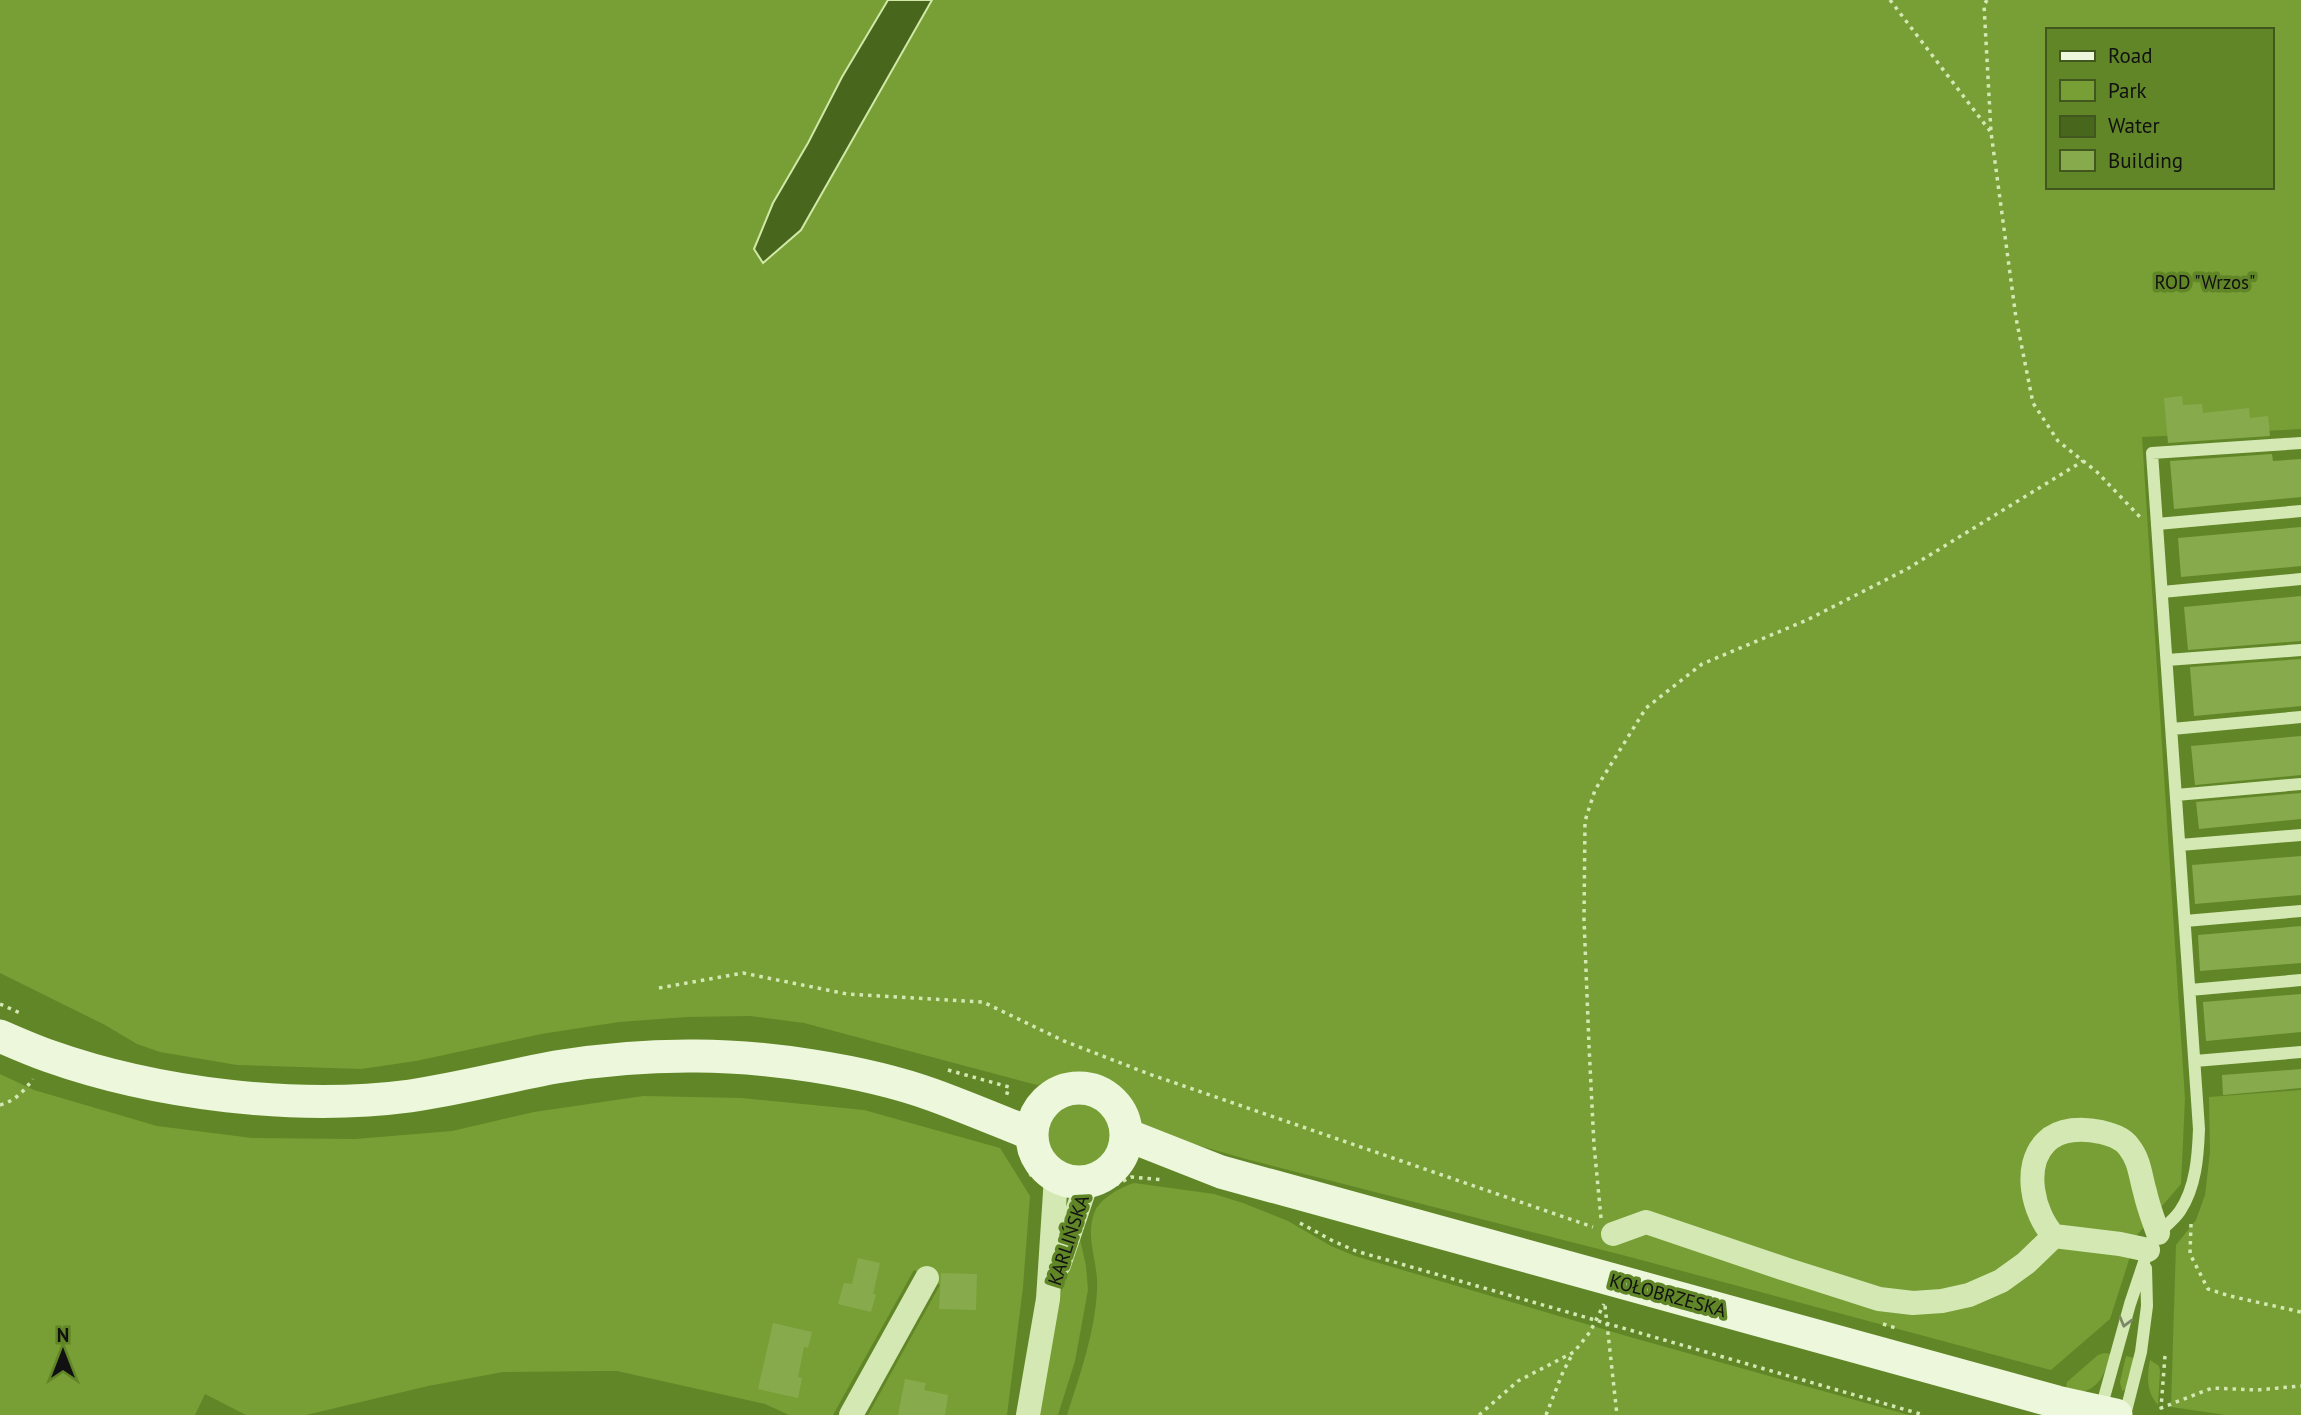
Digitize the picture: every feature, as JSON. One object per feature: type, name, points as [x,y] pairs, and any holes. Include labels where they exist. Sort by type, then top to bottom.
[{"type":"main road","points":[[0,1036],[49,1056],[107,1073],[188,1090],[278,1100],[322,1101],[393,1097],[586,1063],[690,1055],[824,1068],[1036,1120]]},
{"type":"main road","points":[[1074,1088],[1100,1093],[1111,1100],[1125,1122],[1099,1169],[1040,1163],[1032,1144],[1036,1120],[1050,1098],[1062,1091],[1074,1088]]},
{"type":"main road","name":"KOŁOBRZESKA","points":[[1099,1169],[1221,1172],[2057,1402],[2110,1414]]},
{"type":"street","points":[[2072,1130],[2098,1131],[2127,1143],[2139,1163],[2149,1208],[2151,1246],[2054,1236],[2037,1211],[2032,1186],[2036,1162],[2045,1143],[2058,1134],[2072,1130]]},
{"type":"street","name":"KARLIŃSKA","points":[[1028,1415],[1048,1299],[1099,1169]]},
{"type":"street","points":[[1612,1234],[1646,1222],[1879,1299],[1913,1303],[1969,1296],[2001,1281],[2026,1263],[2054,1236]]},
{"type":"street","points":[[851,1415],[928,1278]]},
{"type":"lane","points":[[2110,1414],[2130,1304],[2151,1246],[2180,1210],[2195,1173],[2199,1129],[2152,453],[2301,443]]},
{"type":"lane","points":[[2157,524],[2301,511]]},
{"type":"lane","points":[[2162,592],[2301,579]]},
{"type":"lane","points":[[2166,660],[2301,650]]},
{"type":"lane","points":[[2172,729],[2301,717]]},
{"type":"lane","points":[[2176,795],[2301,784]]},
{"type":"lane","points":[[2180,845],[2301,835]]},
{"type":"lane","points":[[2185,921],[2301,911]]},
{"type":"lane","points":[[2190,989],[2301,980]]},
{"type":"lane","points":[[2195,1061],[2301,1052]]},
{"type":"lane","points":[[2110,1414],[2141,1352],[2151,1246]]},
{"type":"path","points":[[1891,0],[1992,132]]},
{"type":"path","points":[[1985,2],[1992,132],[2016,318],[2033,403],[2058,441],[2138,513],[2158,547]]},
{"type":"path","points":[[1612,1234],[1601,1222],[1594,1144],[1584,919],[1585,821],[1595,790],[1646,708],[1702,664],[1807,620],[1907,569],[2083,461]]},
{"type":"path","points":[[659,988],[743,973],[847,993],[983,1002],[1064,1041],[1149,1074],[1612,1234]]},
{"type":"path","points":[[0,1105],[20,1095],[39,1072]]},
{"type":"path","points":[[1099,1169],[1131,1177],[1170,1181]]},
{"type":"path","points":[[1291,1217],[1356,1251],[1924,1415]]},
{"type":"path","points":[[2192,1218],[2190,1254],[2208,1289],[2301,1312]]},
{"type":"path","points":[[1546,1415],[1563,1372],[1596,1322],[1604,1302],[1617,1415]]},
{"type":"path","points":[[1479,1415],[1518,1381],[1574,1352]]},
{"type":"path","points":[[2165,1356],[2161,1408],[2212,1388],[2257,1390],[2301,1386]]},
{"type":"green space","name":"ROD \"Wrzos\"","points":[[0,0],[888,0],[773,203],[801,230],[932,0],[2301,0],[2301,429],[2142,437],[2185,1099],[2181,1184],[2137,1235],[2110,1319],[2051,1370],[1630,1257],[1246,1159],[1141,1129],[1125,1099],[1109,1084],[1099,1079],[1076,1076],[1037,1085],[804,1023],[750,1016],[619,1022],[541,1034],[416,1061],[361,1069],[237,1065],[160,1052],[137,1044],[105,1025],[0,973]]},
{"type":"green space","points":[[0,1074],[34,1090],[157,1126],[252,1138],[355,1139],[452,1131],[534,1112],[643,1096],[741,1098],[864,1110],[1000,1148],[1030,1196],[1023,1287],[1007,1415],[868,1415],[940,1285],[914,1270],[833,1415],[789,1415],[765,1404],[617,1371],[603,1371],[503,1372],[428,1386],[306,1415],[246,1415],[205,1394],[195,1415],[0,1415]]},
{"type":"green space","points":[[2301,1090],[2301,1415],[2226,1415],[2171,1407],[2176,1245],[2196,1220],[2205,1195],[2210,1152],[2209,1097]]},
{"type":"green space","points":[[1072,1102],[1086,1102],[1098,1107],[1107,1116],[1112,1135],[1110,1148],[1103,1159],[1086,1168],[1072,1168],[1060,1163],[1051,1154],[1046,1142],[1046,1128],[1051,1116],[1060,1107]]},
{"type":"green space","points":[[1134,1183],[1214,1194],[1288,1221],[1331,1246],[1355,1256],[1909,1415],[1067,1415],[1086,1353],[1096,1306],[1097,1280],[1091,1240],[1092,1221],[1095,1211],[1107,1197]]},
{"type":"green space","points":[[1080,1239],[1088,1290],[1075,1361],[1058,1415],[1037,1415],[1057,1303]]},
{"type":"green space","points":[[2111,1354],[2101,1379],[2084,1391],[2065,1393],[2067,1382],[2098,1355]]},
{"type":"green space","points":[[2126,1356],[2134,1358],[2126,1389],[2122,1391],[2120,1382]]},
{"type":"green space","points":[[2150,1360],[2159,1366],[2160,1371],[2158,1405],[2148,1384]]},
{"type":"water","points":[[888,0],[932,0],[801,230],[763,263],[754,249],[773,203]]},
{"type":"building","points":[[2182,396],[2183,405],[2202,404],[2203,413],[2249,408],[2250,418],[2268,416],[2270,436],[2168,443],[2164,398]]},
{"type":"building","points":[[2272,454],[2273,461],[2301,459],[2301,497],[2174,509],[2170,461]]},
{"type":"building","points":[[2301,527],[2301,566],[2181,577],[2178,538]]},
{"type":"building","points":[[2301,596],[2301,641],[2188,650],[2184,607]]},
{"type":"building","points":[[2301,659],[2301,706],[2194,716],[2190,667]]},
{"type":"building","points":[[2301,736],[2301,775],[2195,785],[2191,746]]},
{"type":"building","points":[[2301,793],[2301,819],[2199,829],[2196,802]]},
{"type":"building","points":[[2301,856],[2301,895],[2195,904],[2192,865]]},
{"type":"building","points":[[2301,926],[2301,963],[2200,971],[2198,935]]},
{"type":"building","points":[[2301,994],[2301,1032],[2206,1041],[2203,1002]]},
{"type":"building","points":[[2301,1069],[2301,1088],[2223,1095],[2222,1075]]},
{"type":"building","points":[[858,1258],[880,1263],[871,1312],[838,1304],[844,1283],[852,1284]]},
{"type":"building","points":[[941,1273],[977,1274],[976,1310],[939,1309]]},
{"type":"building","points":[[773,1323],[812,1332],[808,1348],[804,1347],[798,1377],[802,1378],[798,1398],[758,1389]]},
{"type":"building","points":[[905,1379],[926,1383],[924,1390],[948,1395],[945,1415],[898,1415]]}]
